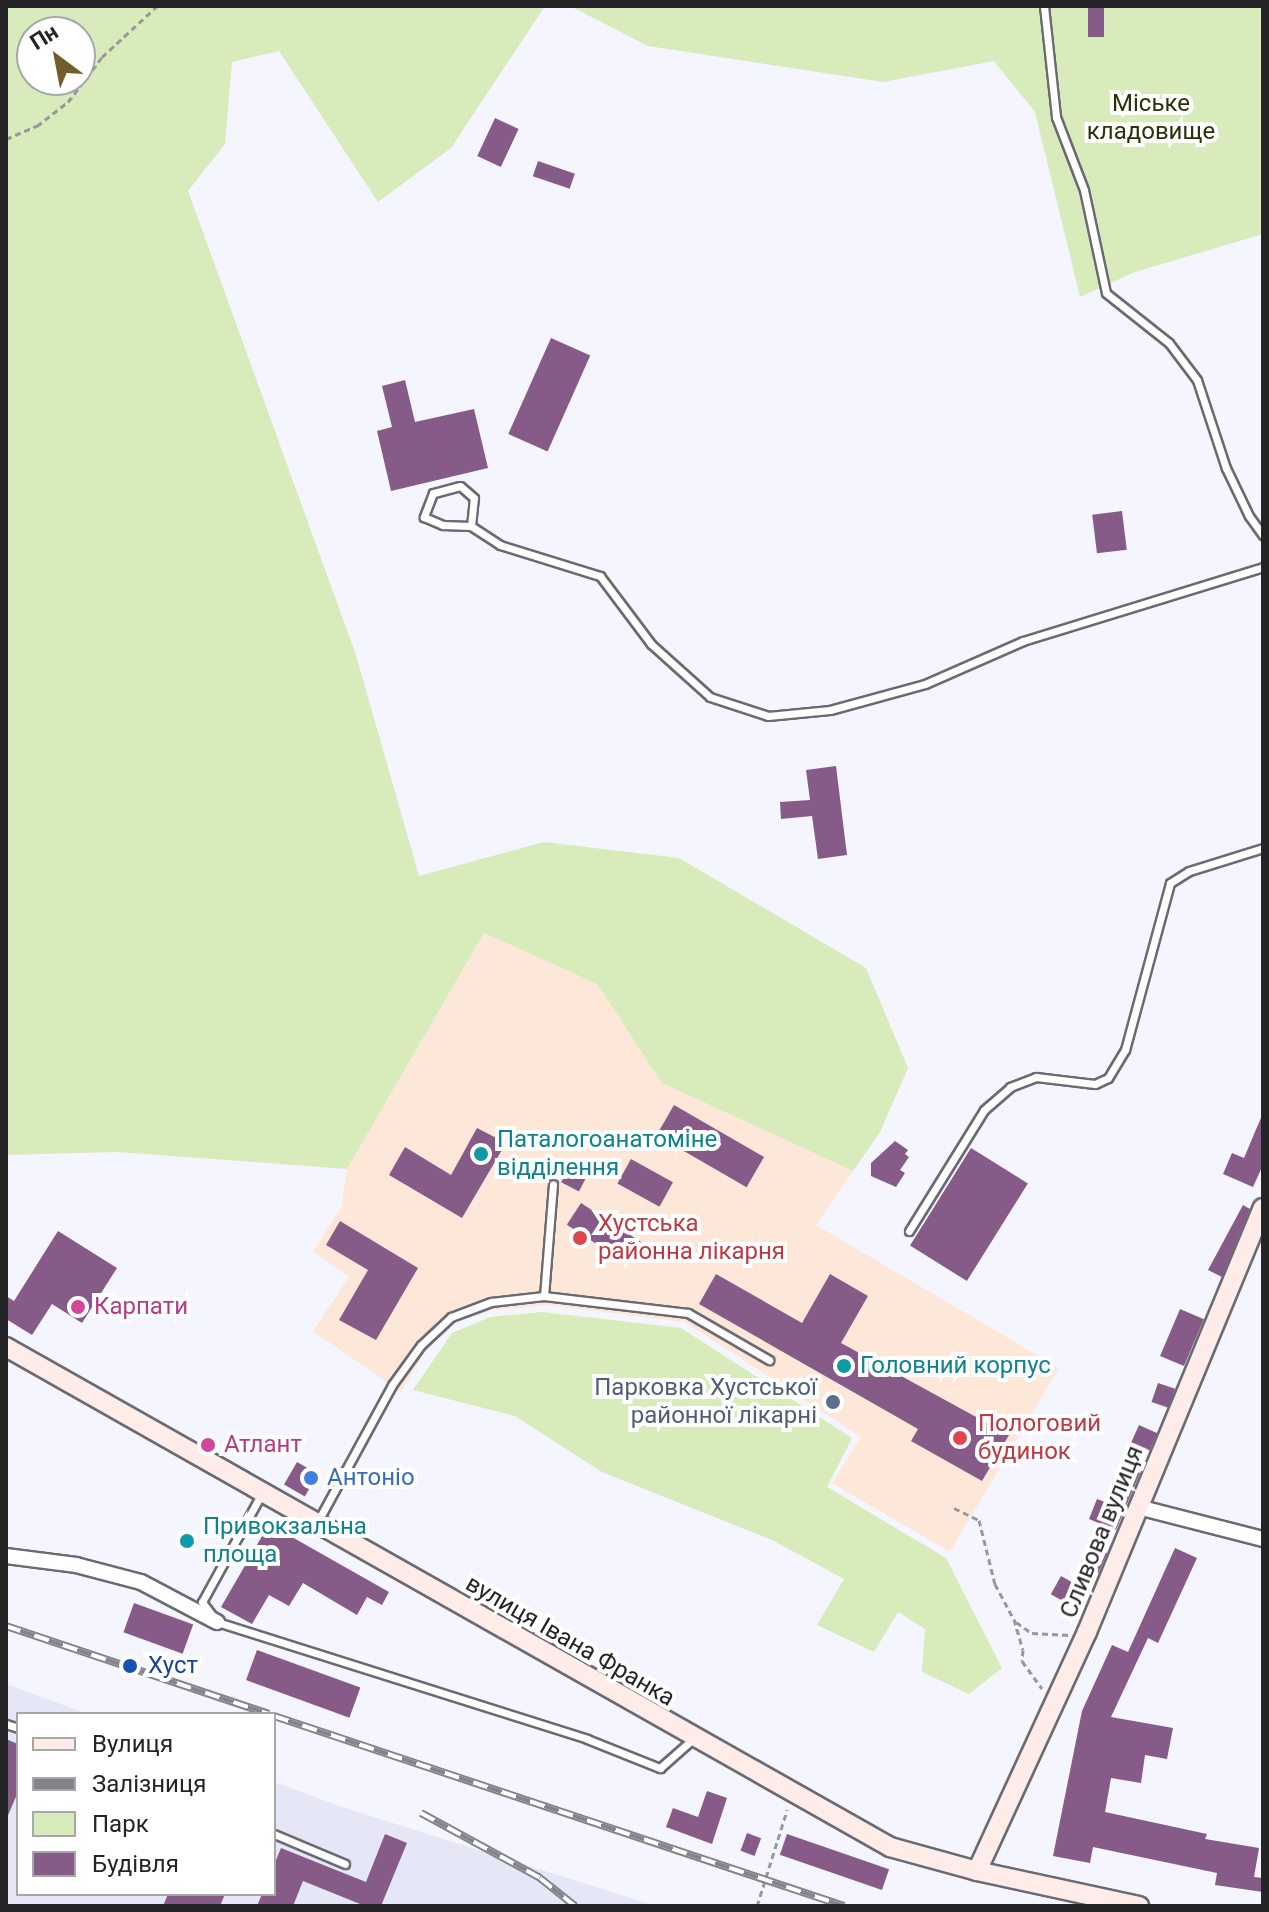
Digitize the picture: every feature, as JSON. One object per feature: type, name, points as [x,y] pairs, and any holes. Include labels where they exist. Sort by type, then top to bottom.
[{"type":"main road","name":"Сливова вулиця","points":[[977,1871],[1087,1632],[1263,1208]]},
{"type":"main road","name":"вулиця Івана Франка","points":[[6,1347],[693,1739],[890,1847],[977,1871],[1139,1906]]},
{"type":"street","points":[[1138,1507],[1263,1539]]},
{"type":"street","points":[[6,1556],[76,1565],[141,1582],[217,1622]]},
{"type":"lane","points":[[1044,6],[1056,117],[1084,190],[1106,293],[1169,343],[1197,380],[1226,468],[1249,516],[1263,535]]},
{"type":"lane","points":[[471,526],[474,498],[460,486],[433,493],[424,517],[443,525],[471,526],[500,545],[600,576],[651,644],[710,697],[768,716],[830,710],[925,684],[1023,641],[1263,567]]},
{"type":"lane","points":[[909,1231],[984,1110],[1010,1087],[1036,1077],[1095,1084],[1108,1078],[1125,1050],[1170,883],[1189,871],[1263,848]]},
{"type":"lane","points":[[544,1296],[553,1184]]},
{"type":"lane","points":[[316,1522],[392,1385],[421,1345],[451,1317],[491,1302],[544,1296],[688,1313],[769,1360]]},
{"type":"lane","points":[[263,1491],[202,1602],[217,1622],[587,1739],[660,1768],[693,1739]]},
{"type":"lane","points":[[276,1835],[345,1864]]},
{"type":"path","points":[[6,139],[37,126],[68,102],[102,57],[157,6]]},
{"type":"path","points":[[954,1508],[979,1520],[995,1584],[1014,1619],[1023,1650],[1022,1661],[1035,1676],[1052,1708]]},
{"type":"path","points":[[1014,1619],[1024,1630],[1032,1633],[1073,1636],[1087,1632]]},
{"type":"path","points":[[757,1906],[792,1794]]},
{"type":"shaded area","name":"Хустська районна лікарня","points":[[484,933],[597,984],[662,1083],[853,1171],[816,1225],[1059,1368],[950,1552],[832,1483],[861,1437],[685,1322],[547,1305],[493,1310],[455,1322],[425,1352],[401,1392],[313,1331],[349,1277],[313,1251],[341,1208],[347,1169]]},
{"type":"shaded area","points":[[6,1684],[83,1712],[16,1712],[16,1896],[276,1896],[276,1783],[345,1808],[656,1906],[6,1906]]},
{"type":"green space","points":[[6,6],[545,6],[451,148],[378,202],[279,51],[232,62],[225,144],[188,191],[356,655],[419,876],[544,842],[679,858],[866,968],[908,1068],[880,1132],[853,1171],[662,1083],[597,984],[484,933],[347,1169],[118,1152],[6,1155]]},
{"type":"green space","name":"Міське кладовище","points":[[570,6],[1263,6],[1263,234],[1135,272],[1080,297],[1035,112],[994,61],[883,82],[648,46]]},
{"type":"green space","points":[[542,1312],[681,1328],[852,1438],[827,1487],[946,1558],[1002,1668],[969,1694],[922,1672],[925,1629],[898,1612],[874,1652],[817,1625],[844,1579],[772,1540],[602,1472],[515,1416],[413,1390],[452,1333],[490,1317]]},
{"type":"building","points":[[1088,6],[1104,6],[1104,37],[1088,37]]},
{"type":"building","points":[[495,118],[519,129],[501,167],[477,156]]},
{"type":"building","points":[[538,161],[575,174],[570,189],[533,176]]},
{"type":"building","points":[[551,338],[590,355],[548,451],[508,434]]},
{"type":"building","points":[[405,380],[415,422],[474,409],[488,468],[391,491],[377,431],[392,427],[382,386]]},
{"type":"building","points":[[1122,511],[1127,550],[1097,553],[1092,515]]},
{"type":"building","points":[[836,766],[847,855],[818,859],[812,816],[781,819],[780,802],[810,800],[806,770]]},
{"type":"building","points":[[674,1105],[764,1157],[747,1187],[656,1135]]},
{"type":"building","points":[[1263,1113],[1263,1165],[1253,1187],[1223,1174],[1232,1153],[1244,1158]]},
{"type":"building","points":[[477,1128],[506,1143],[462,1218],[389,1175],[405,1147],[451,1175]]},
{"type":"building","points":[[895,1141],[908,1150],[905,1154],[909,1157],[900,1170],[905,1173],[896,1187],[871,1176],[871,1163]]},
{"type":"building","points":[[971,1148],[1028,1184],[967,1281],[910,1246]]},
{"type":"building","points":[[631,1159],[673,1182],[659,1207],[617,1183]]},
{"type":"building","points":[[568,1169],[586,1178],[579,1191],[561,1182]]},
{"type":"building","points":[[581,1203],[641,1242],[627,1264],[567,1225]]},
{"type":"building","points":[[1243,1205],[1250,1209],[1222,1277],[1208,1270]]},
{"type":"building","points":[[340,1221],[418,1268],[376,1340],[339,1320],[368,1270],[326,1245]]},
{"type":"building","points":[[58,1231],[117,1268],[82,1323],[52,1304],[32,1335],[6,1319],[6,1296],[14,1301]]},
{"type":"building","name":"Головний корпус","points":[[716,1274],[802,1323],[830,1274],[868,1296],[841,1343],[1009,1435],[982,1481],[911,1441],[918,1429],[699,1304]]},
{"type":"building","points":[[1180,1309],[1204,1319],[1184,1366],[1160,1356]]},
{"type":"building","points":[[1158,1383],[1175,1389],[1169,1408],[1151,1402]]},
{"type":"building","points":[[1139,1425],[1157,1433],[1150,1450],[1131,1442]]},
{"type":"building","points":[[297,1462],[318,1474],[305,1497],[284,1485]]},
{"type":"building","points":[[1122,1465],[1140,1473],[1116,1530],[1089,1519],[1097,1499],[1105,1502]]},
{"type":"building","name":"Хуст","points":[[269,1524],[389,1592],[382,1605],[367,1597],[357,1615],[303,1583],[289,1606],[269,1595],[252,1624],[221,1607]]},
{"type":"building","points":[[1089,1545],[1107,1553],[1098,1573],[1080,1565]]},
{"type":"building","points":[[1175,1548],[1197,1558],[1158,1643],[1148,1638],[1111,1717],[1173,1728],[1167,1759],[1145,1755],[1141,1783],[1111,1778],[1105,1812],[1207,1834],[1205,1839],[1259,1848],[1254,1877],[1263,1878],[1263,1892],[1215,1885],[1217,1873],[1093,1847],[1090,1863],[1053,1856],[1082,1711],[1112,1645],[1128,1652]]},
{"type":"building","points":[[1061,1576],[1079,1586],[1069,1605],[1051,1594]]},
{"type":"building","points":[[134,1603],[193,1625],[183,1654],[123,1632]]},
{"type":"building","points":[[257,1650],[360,1688],[349,1718],[246,1680]]},
{"type":"building","points":[[6,1739],[16,1743],[16,1797],[6,1820]]},
{"type":"building","points":[[707,1791],[727,1798],[712,1844],[666,1827],[673,1808],[698,1817]]},
{"type":"building","points":[[747,1833],[761,1838],[755,1856],[741,1851]]},
{"type":"building","points":[[385,1834],[407,1843],[381,1906],[365,1906],[303,1881],[293,1906],[257,1906],[261,1896],[276,1896],[276,1860],[281,1848],[366,1882]]},
{"type":"building","points":[[787,1834],[889,1869],[882,1890],[780,1855]]},
{"type":"building","points":[[167,1896],[224,1896],[220,1906],[163,1906]]},
{"type":"railway","points":[[6,1626],[263,1712]]},
{"type":"railway","points":[[276,1717],[844,1906]]},
{"type":"railway","points":[[421,1813],[540,1878],[575,1906]]},
{"type":"place","name":"Паталогоанатоміне відділення","points":[[481,1154]]},
{"type":"place","name":"Хустська районна лікарня","points":[[580,1238]]},
{"type":"place","name":"Карпати","points":[[78,1307]]},
{"type":"place","name":"Головний корпус","points":[[844,1366]]},
{"type":"place","name":"Парковка Хустської районної лікарні","points":[[833,1402]]},
{"type":"place","name":"Пологовий будинок","points":[[960,1438]]},
{"type":"place","name":"Атлант","points":[[208,1445]]},
{"type":"place","name":"Антоніо","points":[[311,1478]]},
{"type":"place","name":"Привокзальна площа","points":[[187,1541]]},
{"type":"place","name":"Хуст","points":[[130,1666]]}]
